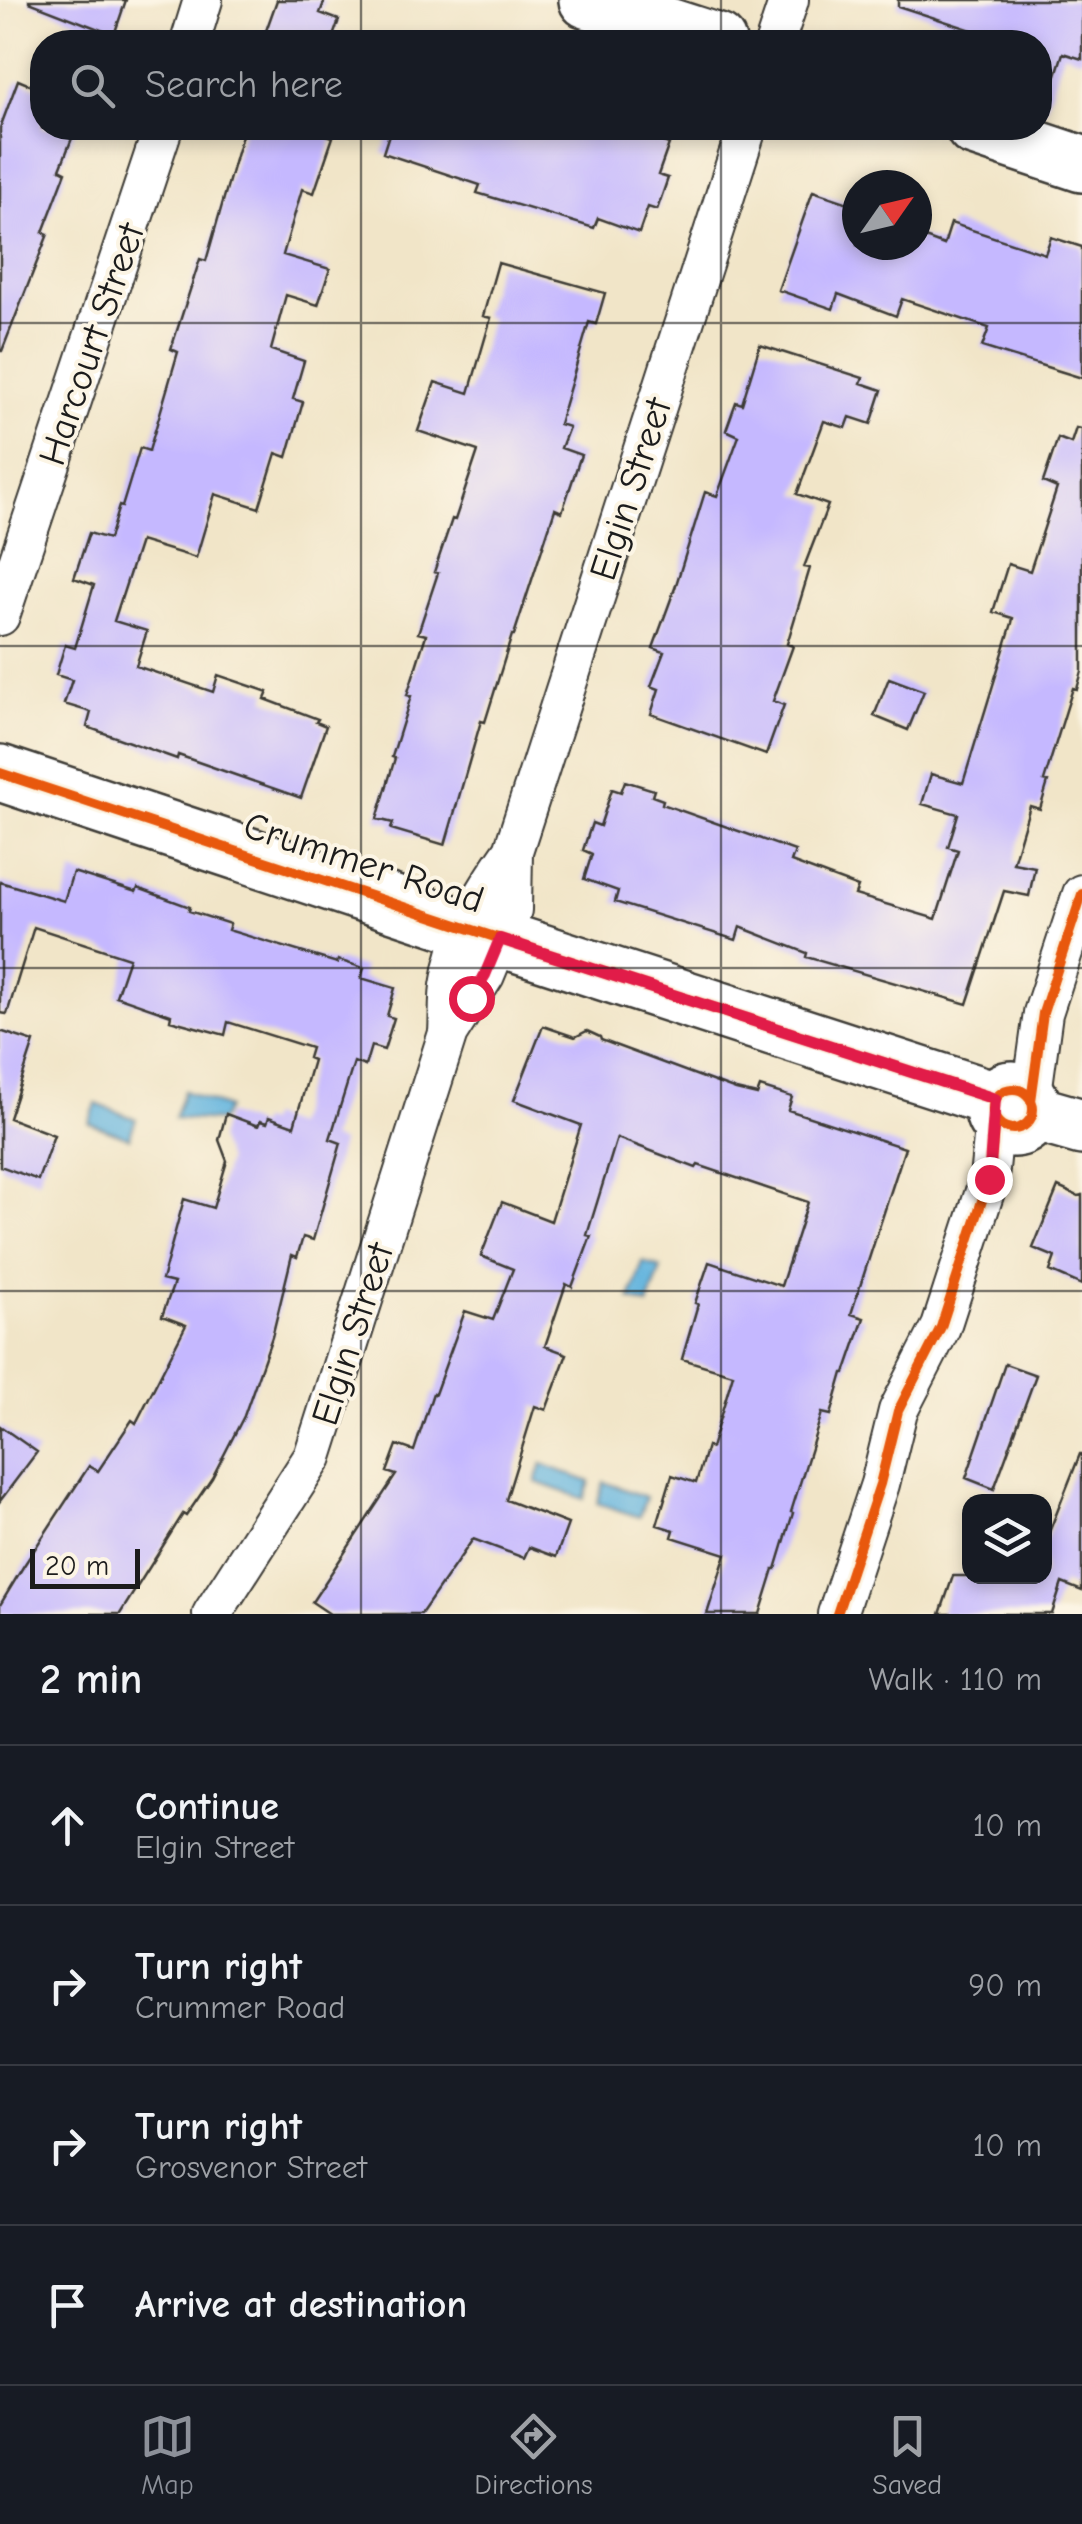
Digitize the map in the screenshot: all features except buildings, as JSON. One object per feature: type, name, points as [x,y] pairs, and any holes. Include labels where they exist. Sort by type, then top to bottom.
[{"type":"street","points":[[194,30],[203,0]]},
{"type":"street","points":[[586,0],[680,30]]},
{"type":"street","points":[[779,30],[789,0]]},
{"type":"street","name":"Harcourt Street","points":[[0,616],[158,140]]},
{"type":"street","name":"Elgin Street","points":[[212,1614],[312,1457],[448,1033],[455,957],[484,933],[478,902],[514,851],[743,140]]},
{"type":"street","points":[[1010,140],[1082,164]]},
{"type":"street","name":"Crummer Road","points":[[0,773],[1023,1111]]},
{"type":"street","points":[[837,1614],[880,1484],[898,1411],[941,1327],[989,1179],[1023,1111],[1043,1013],[1082,894]]},
{"type":"water","points":[[184,1091],[227,1108],[220,1121],[174,1118]]},
{"type":"water","points":[[96,1104],[136,1119],[129,1138],[89,1123]]},
{"type":"water","points":[[643,1262],[661,1268],[648,1305],[630,1299]]},
{"type":"water","points":[[542,1464],[590,1482],[584,1499],[536,1482]]},
{"type":"water","points":[[604,1482],[646,1497],[639,1517],[597,1503]]},
{"type":"cycle path","points":[[0,773],[995,1099]]},
{"type":"cycle path","points":[[1031,1101],[1043,1013],[1082,894]]},
{"type":"cycle path","points":[[1013,1089],[1027,1095],[1033,1109],[1027,1123],[1013,1129],[999,1123],[993,1109],[999,1095],[1013,1089]]},
{"type":"cycle path","points":[[837,1614],[880,1484],[898,1411],[941,1327],[989,1179],[995,1118]]},
{"type":"route","points":[[471,998],[500,939],[995,1099],[989,1179]]}]
